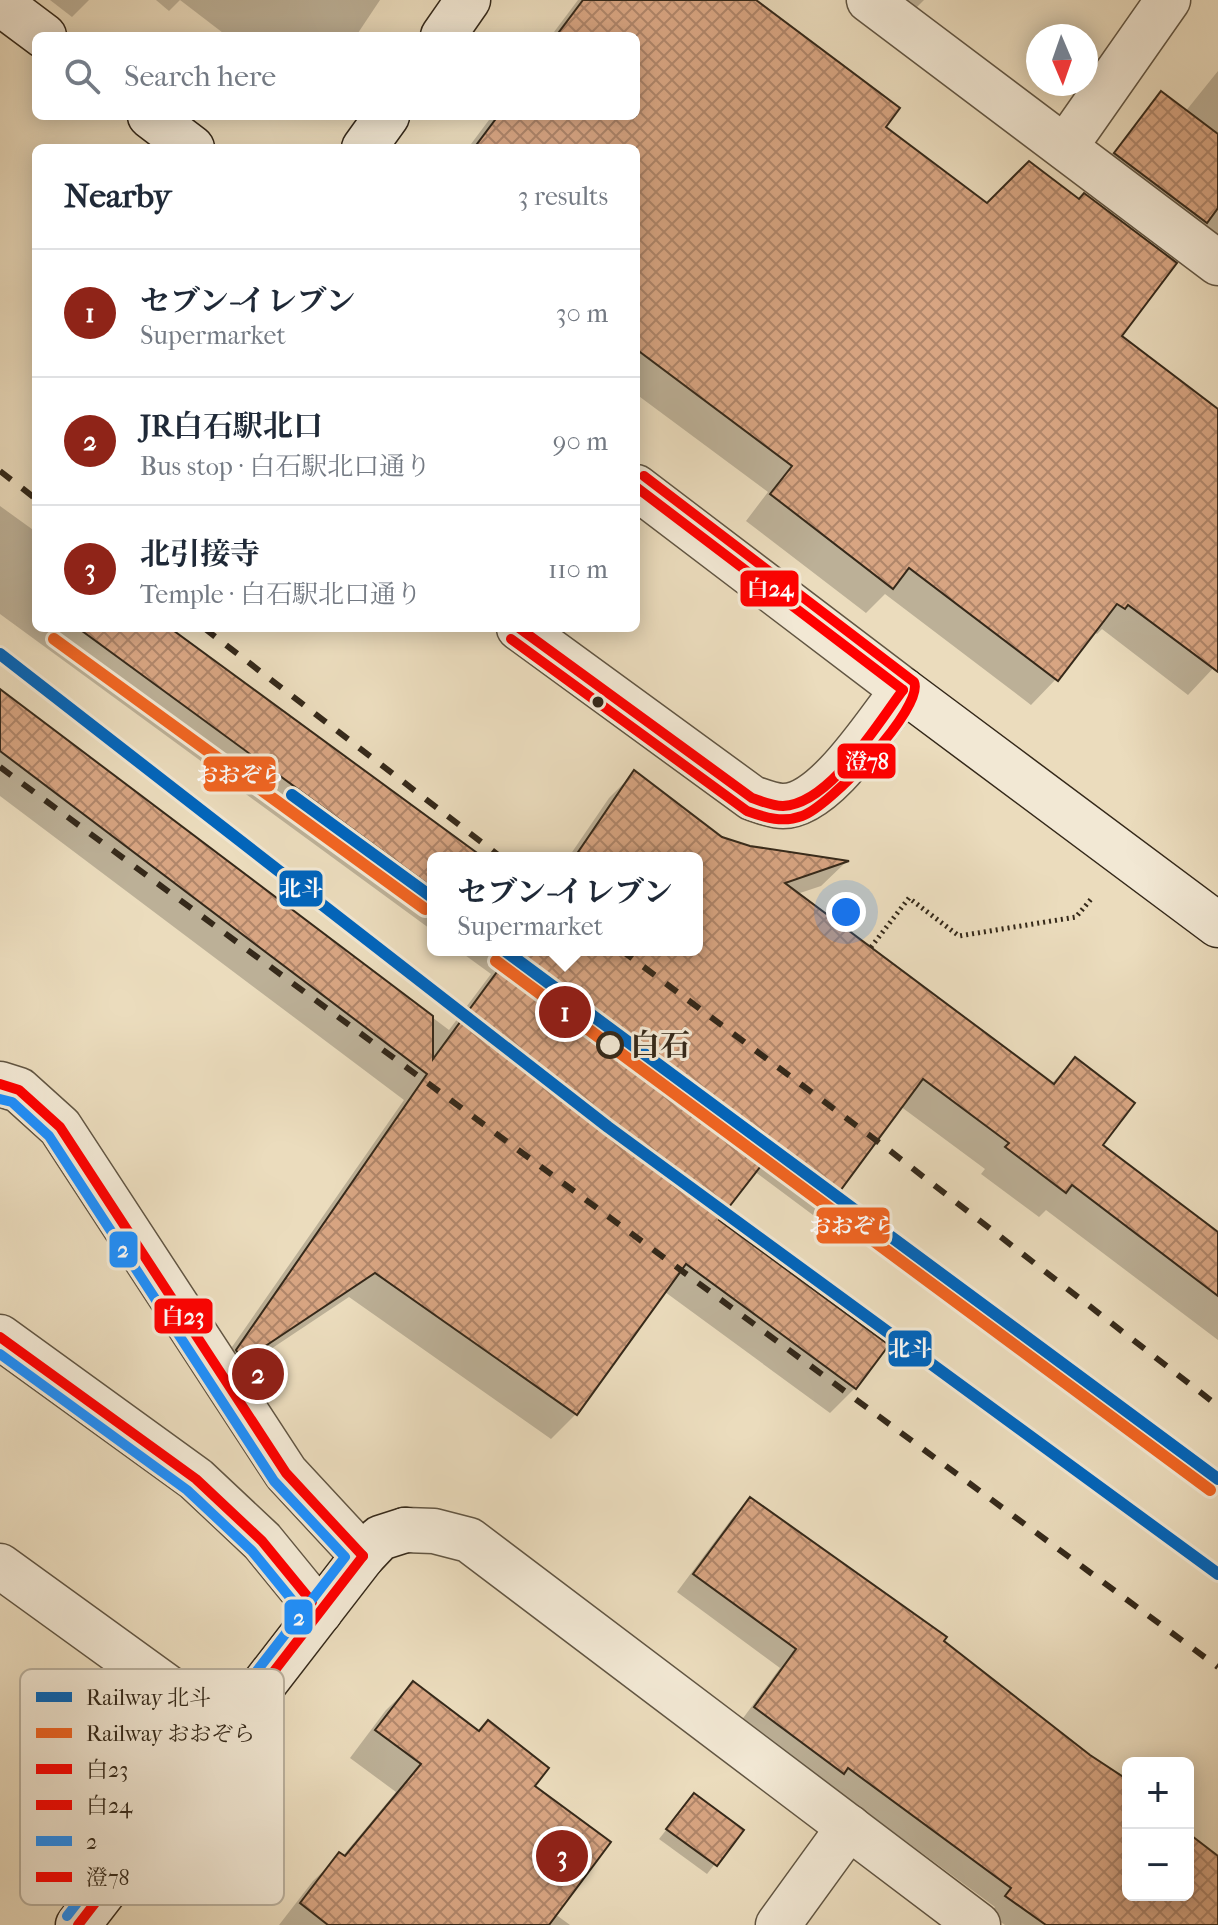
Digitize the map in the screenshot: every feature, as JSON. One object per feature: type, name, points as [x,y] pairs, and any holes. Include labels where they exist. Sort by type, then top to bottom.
[{"type":"street","points":[[446,32],[468,0]]},
{"type":"street","points":[[869,0],[1218,263]]},
{"type":"street","points":[[1065,147],[1168,0]]},
{"type":"street","points":[[0,3],[39,32]]},
{"type":"street","points":[[155,120],[187,144]]},
{"type":"street","points":[[367,144],[384,120]]},
{"type":"street","points":[[640,490],[903,690],[1217,922]]},
{"type":"street","points":[[524,632],[752,798],[783,806],[811,798],[831,780],[903,690]]},
{"type":"street","points":[[0,1084],[19,1090],[60,1127],[286,1473],[363,1556]]},
{"type":"street","points":[[0,1337],[196,1479],[262,1541],[320,1612]]},
{"type":"street","points":[[276,1669],[380,1538],[405,1530],[434,1531],[469,1540],[978,1925]]},
{"type":"street","points":[[0,1566],[142,1669]]},
{"type":"street","points":[[778,1925],[849,1827]]},
{"type":"street","points":[[78,1925],[93,1905]]},
{"type":"path","points":[[871,947],[909,898],[959,936],[1076,917],[1092,898]]},
{"type":"building","points":[[583,0],[756,0],[900,108],[886,127],[987,203],[1029,161],[1079,199],[1084,193],[1177,263],[1122,336],[1218,409],[1218,672],[1128,605],[1125,609],[1117,604],[1058,681],[909,568],[893,589],[770,494],[792,466],[640,352],[640,144],[477,144],[495,120],[640,120],[640,32],[559,32]]},
{"type":"building","points":[[1161,91],[1218,134],[1218,208],[1207,223],[1114,153]]},
{"type":"building","points":[[83,632],[175,632],[476,852],[427,852],[427,884]]},
{"type":"building","points":[[0,689],[433,1016],[433,1059],[509,956],[703,956],[703,852],[578,852],[634,770],[722,837],[750,846],[849,861],[785,883],[1054,1084],[1075,1057],[1135,1103],[1103,1145],[1218,1232],[1218,1296],[1072,1185],[1066,1193],[1005,1147],[1009,1143],[923,1079],[840,1191],[777,1145],[719,1220],[889,1345],[856,1389],[686,1264],[577,1415],[375,1273],[243,1361],[236,1350],[427,1074],[0,751]]},
{"type":"building","points":[[750,1497],[947,1637],[944,1641],[1090,1755],[1122,1776],[1122,1901],[1194,1901],[1194,1838],[1218,1856],[1218,1925],[1046,1925],[1005,1896],[1011,1888],[848,1768],[844,1774],[754,1707],[796,1649],[693,1574]]},
{"type":"building","points":[[413,1681],[479,1731],[488,1720],[549,1768],[535,1786],[611,1842],[549,1925],[328,1925],[300,1903],[339,1852],[345,1856],[421,1764],[375,1730]]},
{"type":"building","points":[[694,1793],[744,1830],[717,1866],[666,1829]]},
{"type":"railway","points":[[0,471],[32,496]]},
{"type":"railway","points":[[209,632],[494,852]]},
{"type":"railway","points":[[0,767],[1218,1667]]},
{"type":"railway","points":[[629,956],[889,1150],[1218,1406]]},
{"type":"rail line","name":"おおぞら","points":[[54,639],[425,909]]},
{"type":"rail line","name":"北斗","points":[[0,654],[608,1127],[1218,1574]]},
{"type":"rail line","name":"北斗","points":[[292,795],[427,894]]},
{"type":"rail line","name":"北斗","points":[[512,956],[1218,1479]]},
{"type":"rail line","name":"おおぞら","points":[[496,961],[1210,1490]]},
{"type":"transit line","name":"澄78","points":[[511,639],[747,811],[768,818],[795,818],[815,809],[852,776],[891,733],[913,695],[914,682],[644,476]]},
{"type":"transit line","name":"白24","points":[[640,490],[903,690]]},
{"type":"transit line","name":"白24","points":[[524,632],[752,798],[775,805],[801,802],[835,777],[903,690]]},
{"type":"transit line","name":"白23","points":[[0,1084],[19,1090],[60,1127],[286,1473],[363,1556]]},
{"type":"transit line","name":"2","points":[[0,1099],[12,1102],[49,1136],[274,1481],[345,1557],[258,1669]]},
{"type":"transit line","name":"白23","points":[[0,1337],[196,1479],[262,1541],[312,1602]]},
{"type":"transit line","name":"2","points":[[0,1354],[187,1490],[252,1551],[301,1611]]},
{"type":"transit line","name":"白23","points":[[276,1669],[363,1556]]},
{"type":"transit line","name":"2","points":[[67,1916],[76,1905]]},
{"type":"transit line","name":"白23","points":[[78,1925],[93,1905]]},
{"type":"place","name":"セブン-イレブン","points":[[565,1012]]},
{"type":"place","name":"白石","points":[[610,1045]]},
{"type":"place","name":"JR白石駅北口","points":[[258,1374]]},
{"type":"place","name":"北引接寺","points":[[562,1856]]}]
